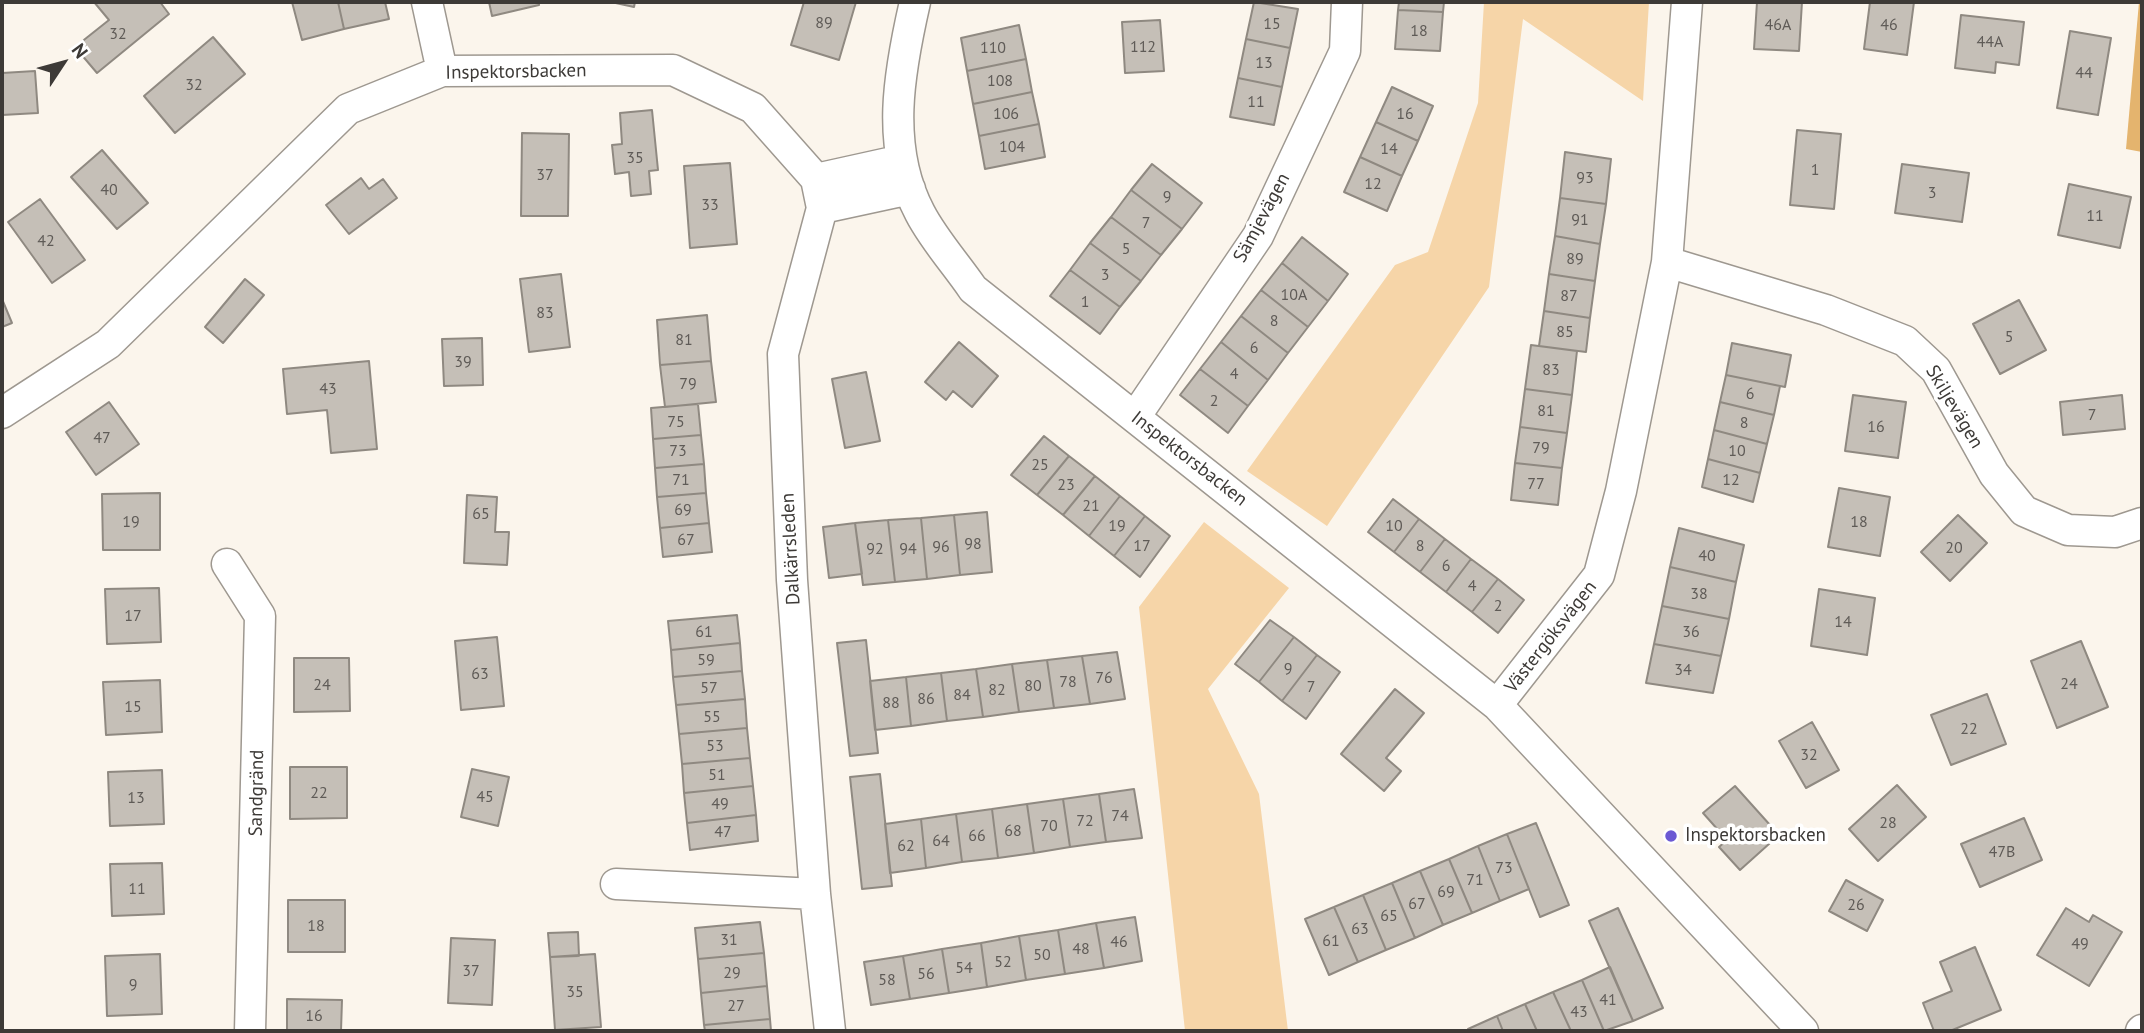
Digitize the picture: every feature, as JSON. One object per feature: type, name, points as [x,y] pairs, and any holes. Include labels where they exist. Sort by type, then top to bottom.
[{"type":"street","points":[[427,2],[442,71]]},
{"type":"street","points":[[819,194],[910,189],[896,123],[907,38],[915,2]]},
{"type":"street","name":"Sämjevägen","points":[[1135,417],[1258,236],[1345,51],[1347,2]]},
{"type":"street","name":"Västergöksvägen","points":[[1687,2],[1667,262],[1621,491],[1599,575],[1497,705],[1803,1031]]},
{"type":"street","name":"Inspektorsbacken","points":[[2,413],[108,344],[348,109],[442,71],[673,70],[754,108],[819,194]]},
{"type":"street","points":[[819,194],[902,160]]},
{"type":"street","name":"Inspektorsbacken","points":[[910,189],[921,215],[973,289],[1497,705]]},
{"type":"street","name":"Dalkärrsleden","points":[[819,194],[783,354],[792,580],[815,894],[830,1031]]},
{"type":"street","name":"Skiljevägen","points":[[1667,262],[1826,310],[1905,341],[1936,370],[1994,474],[2024,511],[2068,530],[2115,532],[2142,523]]},
{"type":"street","name":"Sandgränd","points":[[227,564],[260,616],[250,1031]]},
{"type":"street","points":[[616,884],[815,894]]},
{"type":"shaded area","points":[[1484,2],[1649,2],[1643,101],[1523,19],[1489,287],[1327,526],[1247,471],[1395,265],[1428,252],[1478,103]]},
{"type":"shaded area","points":[[2139,2],[2142,2],[2142,152],[2126,149]]},
{"type":"shaded area","points":[[1204,522],[1289,588],[1208,689],[1259,794],[1288,1031],[1185,1031],[1139,607]]},
{"type":"building","points":[[94,2],[160,2],[169,14],[97,73],[75,47],[109,20]]},
{"type":"building","points":[[292,2],[338,2],[344,29],[302,40]]},
{"type":"building","points":[[338,2],[385,2],[389,19],[344,29]]},
{"type":"building","points":[[489,2],[539,2],[539,5],[492,16]]},
{"type":"building","points":[[611,2],[635,2],[634,7]]},
{"type":"building","points":[[804,2],[856,2],[839,60],[791,45]]},
{"type":"building","points":[[1254,2],[1298,9],[1290,48],[1246,39]]},
{"type":"building","points":[[1399,2],[1444,2],[1443,12],[1398,10]]},
{"type":"building","points":[[1757,2],[1802,2],[1799,51],[1754,49]]},
{"type":"building","points":[[1870,2],[1914,2],[1907,55],[1864,49]]},
{"type":"building","points":[[1398,10],[1443,12],[1440,51],[1395,49]]},
{"type":"building","points":[[1961,15],[2024,22],[2019,65],[1996,62],[1995,73],[1955,68]]},
{"type":"building","points":[[1160,20],[1164,71],[1125,73],[1122,22]]},
{"type":"building","points":[[1019,25],[1026,59],[967,71],[961,38]]},
{"type":"building","points":[[2070,31],[2111,38],[2098,115],[2057,108]]},
{"type":"building","points":[[213,37],[245,74],[175,133],[144,96]]},
{"type":"building","points":[[1246,39],[1290,48],[1282,87],[1238,78]]},
{"type":"building","points":[[1026,59],[1032,92],[973,104],[967,71]]},
{"type":"building","points":[[35,71],[38,113],[2,115],[2,73]]},
{"type":"building","points":[[1238,78],[1282,87],[1274,125],[1230,117]]},
{"type":"building","points":[[1392,87],[1433,106],[1418,141],[1376,122]]},
{"type":"building","points":[[1032,92],[1039,124],[979,136],[973,104]]},
{"type":"building","points":[[652,110],[658,170],[649,171],[651,194],[631,196],[629,172],[615,174],[612,145],[622,144],[620,113]]},
{"type":"building","points":[[1376,122],[1418,141],[1402,176],[1360,157]]},
{"type":"building","points":[[1039,124],[1045,157],[985,169],[979,136]]},
{"type":"building","points":[[1797,130],[1841,134],[1834,209],[1790,205]]},
{"type":"building","points":[[522,133],[569,134],[568,216],[521,216]]},
{"type":"building","points":[[102,150],[148,203],[117,229],[71,177]]},
{"type":"building","points":[[1565,152],[1611,159],[1606,204],[1560,198]]},
{"type":"building","points":[[1360,157],[1402,176],[1387,211],[1344,192]]},
{"type":"building","points":[[730,163],[737,244],[690,248],[684,166]]},
{"type":"building","points":[[1152,164],[1202,203],[1182,229],[1131,190]]},
{"type":"building","points":[[1902,164],[1969,173],[1962,222],[1895,213]]},
{"type":"building","points":[[361,178],[369,189],[383,179],[397,198],[349,234],[326,205]]},
{"type":"building","points":[[2069,184],[2131,197],[2120,248],[2058,235]]},
{"type":"building","points":[[1131,190],[1182,229],[1161,255],[1111,217]]},
{"type":"building","points":[[1560,198],[1606,204],[1600,244],[1555,236]]},
{"type":"building","points":[[40,199],[85,260],[52,283],[8,222]]},
{"type":"building","points":[[1111,217],[1161,255],[1141,281],[1090,243]]},
{"type":"building","points":[[1555,236],[1600,244],[1595,281],[1549,274]]},
{"type":"building","points":[[1302,237],[1348,274],[1328,301],[1282,263]]},
{"type":"building","points":[[1090,243],[1141,281],[1120,307],[1070,270]]},
{"type":"building","points":[[1282,263],[1328,301],[1308,327],[1261,290]]},
{"type":"building","points":[[1070,270],[1120,307],[1100,334],[1050,296]]},
{"type":"building","points":[[561,274],[570,347],[529,352],[520,279]]},
{"type":"building","points":[[1549,274],[1595,281],[1590,318],[1544,311]]},
{"type":"building","points":[[245,279],[264,295],[223,343],[205,327]]},
{"type":"building","points":[[1261,290],[1308,327],[1288,353],[1241,316]]},
{"type":"building","points":[[2,299],[12,323],[2,327]]},
{"type":"building","points":[[2019,300],[2046,350],[2000,374],[1973,324]]},
{"type":"building","points":[[1544,311],[1590,318],[1586,352],[1539,346]]},
{"type":"building","points":[[707,315],[711,361],[660,365],[657,320]]},
{"type":"building","points":[[1241,316],[1288,353],[1268,380],[1221,342]]},
{"type":"building","points":[[482,338],[483,385],[444,386],[442,339]]},
{"type":"building","points":[[959,342],[998,376],[972,407],[953,391],[946,400],[925,382]]},
{"type":"building","points":[[1221,342],[1268,380],[1248,406],[1200,369]]},
{"type":"building","points":[[1732,343],[1791,355],[1785,387],[1726,375]]},
{"type":"building","points":[[1531,345],[1577,351],[1572,395],[1525,389]]},
{"type":"building","points":[[369,361],[377,449],[331,453],[327,410],[287,414],[283,369]]},
{"type":"building","points":[[711,361],[716,402],[665,407],[660,365]]},
{"type":"building","points":[[1200,369],[1248,406],[1228,433],[1180,395]]},
{"type":"building","points":[[866,372],[880,441],[845,448],[832,379]]},
{"type":"building","points":[[1726,375],[1780,386],[1774,415],[1720,402]]},
{"type":"building","points":[[1525,389],[1572,395],[1567,433],[1520,427]]},
{"type":"building","points":[[1853,395],[1906,402],[1898,458],[1845,451]]},
{"type":"building","points":[[2122,395],[2125,429],[2063,435],[2060,402]]},
{"type":"building","points":[[109,402],[139,444],[96,475],[66,432]]},
{"type":"building","points":[[1720,402],[1774,415],[1767,444],[1714,430]]},
{"type":"building","points":[[698,404],[701,435],[653,439],[651,408]]},
{"type":"building","points":[[1520,427],[1567,433],[1562,468],[1515,463]]},
{"type":"building","points":[[1714,430],[1767,444],[1760,473],[1708,459]]},
{"type":"building","points":[[701,435],[704,464],[655,468],[653,439]]},
{"type":"building","points":[[1044,436],[1069,456],[1037,495],[1011,475]]},
{"type":"building","points":[[1069,456],[1095,476],[1063,515],[1037,495]]},
{"type":"building","points":[[1708,459],[1760,473],[1753,502],[1702,487]]},
{"type":"building","points":[[1515,463],[1562,468],[1558,505],[1511,500]]},
{"type":"building","points":[[704,464],[706,493],[657,497],[655,468]]},
{"type":"building","points":[[1095,476],[1120,496],[1089,536],[1063,515]]},
{"type":"building","points":[[1839,488],[1890,497],[1880,556],[1828,547]]},
{"type":"building","points":[[160,493],[160,550],[103,550],[102,494]]},
{"type":"building","points":[[706,493],[709,523],[660,528],[657,497]]},
{"type":"building","points":[[467,495],[497,497],[495,532],[509,532],[507,565],[464,563]]},
{"type":"building","points":[[1120,496],[1145,516],[1114,556],[1089,536]]},
{"type":"building","points":[[1393,499],[1419,519],[1394,552],[1368,532]]},
{"type":"building","points":[[987,512],[992,572],[960,575],[954,515]]},
{"type":"building","points":[[954,515],[960,575],[927,579],[921,518]]},
{"type":"building","points":[[1958,515],[1987,543],[1950,581],[1921,552]]},
{"type":"building","points":[[1145,516],[1170,536],[1140,577],[1114,556]]},
{"type":"building","points":[[921,518],[927,579],[895,582],[888,520]]},
{"type":"building","points":[[1419,519],[1445,539],[1420,572],[1394,552]]},
{"type":"building","points":[[888,520],[895,582],[863,585],[855,523]]},
{"type":"building","points":[[709,523],[712,552],[663,557],[660,528]]},
{"type":"building","points":[[855,523],[862,574],[829,578],[823,527]]},
{"type":"building","points":[[1679,528],[1744,545],[1736,582],[1670,567]]},
{"type":"building","points":[[1445,539],[1471,559],[1446,592],[1420,572]]},
{"type":"building","points":[[1471,559],[1498,579],[1472,612],[1446,592]]},
{"type":"building","points":[[1670,567],[1736,582],[1729,619],[1662,606]]},
{"type":"building","points":[[1498,579],[1524,600],[1498,633],[1472,612]]},
{"type":"building","points":[[159,588],[161,642],[107,644],[105,589]]},
{"type":"building","points":[[1819,589],[1875,598],[1867,655],[1811,646]]},
{"type":"building","points":[[1662,606],[1729,619],[1721,656],[1654,644]]},
{"type":"building","points":[[737,615],[740,643],[671,650],[668,621]]},
{"type":"building","points":[[1270,620],[1294,637],[1259,682],[1235,664]]},
{"type":"building","points":[[497,637],[504,706],[461,710],[455,641]]},
{"type":"building","points":[[1294,637],[1317,655],[1282,701],[1259,682]]},
{"type":"building","points":[[866,640],[878,753],[850,756],[837,643]]},
{"type":"building","points":[[2081,641],[2108,707],[2057,728],[2031,661]]},
{"type":"building","points":[[740,643],[742,671],[673,677],[671,650]]},
{"type":"building","points":[[1654,644],[1721,656],[1713,693],[1646,683]]},
{"type":"building","points":[[1117,652],[1125,699],[1090,704],[1082,656]]},
{"type":"building","points":[[1317,655],[1340,672],[1306,719],[1282,701]]},
{"type":"building","points":[[1082,656],[1090,704],[1054,708],[1047,660]]},
{"type":"building","points":[[294,658],[349,658],[350,711],[294,712]]},
{"type":"building","points":[[1047,660],[1054,708],[1019,712],[1012,664]]},
{"type":"building","points":[[1012,664],[1019,712],[983,717],[976,669]]},
{"type":"building","points":[[976,669],[983,717],[947,721],[941,673]]},
{"type":"building","points":[[742,671],[745,699],[676,705],[673,677]]},
{"type":"building","points":[[941,673],[947,721],[911,726],[906,677]]},
{"type":"building","points":[[906,677],[911,726],[875,730],[870,681]]},
{"type":"building","points":[[160,680],[162,732],[106,735],[103,682]]},
{"type":"building","points":[[1395,689],[1424,713],[1386,758],[1401,771],[1384,791],[1341,754]]},
{"type":"building","points":[[1987,694],[2006,744],[1951,765],[1931,715]]},
{"type":"building","points":[[745,699],[747,728],[679,734],[676,705]]},
{"type":"building","points":[[1812,722],[1839,770],[1806,788],[1779,741]]},
{"type":"building","points":[[747,728],[750,758],[682,764],[679,734]]},
{"type":"building","points":[[750,758],[753,786],[684,793],[682,764]]},
{"type":"building","points":[[290,767],[347,767],[347,818],[290,819]]},
{"type":"building","points":[[472,769],[509,777],[498,826],[461,817]]},
{"type":"building","points":[[162,770],[164,824],[110,826],[108,772]]},
{"type":"building","points":[[880,774],[892,886],[862,889],[850,777]]},
{"type":"building","points":[[1897,785],[1926,817],[1878,861],[1849,829]]},
{"type":"building","points":[[753,786],[756,815],[687,823],[684,793]]},
{"type":"building","points":[[1735,786],[1779,835],[1740,870],[1719,847],[1727,840],[1703,813]]},
{"type":"building","points":[[1134,789],[1142,838],[1106,842],[1099,794]]},
{"type":"building","points":[[1099,794],[1106,842],[1070,847],[1063,799]]},
{"type":"building","points":[[1063,799],[1070,847],[1034,853],[1027,804]]},
{"type":"building","points":[[1027,804],[1034,853],[998,858],[992,809]]},
{"type":"building","points":[[992,809],[998,858],[962,862],[956,814]]},
{"type":"building","points":[[956,814],[962,862],[926,868],[921,819]]},
{"type":"building","points":[[756,815],[758,841],[690,850],[687,823]]},
{"type":"building","points":[[2024,818],[2042,860],[1980,887],[1961,844]]},
{"type":"building","points":[[921,819],[926,868],[890,873],[885,824]]},
{"type":"building","points":[[1536,823],[1569,905],[1540,917],[1507,834]]},
{"type":"building","points":[[1507,834],[1529,889],[1500,901],[1478,846]]},
{"type":"building","points":[[1478,846],[1500,901],[1472,913],[1449,859]]},
{"type":"building","points":[[1449,859],[1472,913],[1443,925],[1420,871]]},
{"type":"building","points":[[162,863],[164,914],[112,916],[110,864]]},
{"type":"building","points":[[1420,871],[1443,925],[1415,938],[1392,883]]},
{"type":"building","points":[[1846,880],[1883,900],[1867,931],[1829,911]]},
{"type":"building","points":[[1392,883],[1415,938],[1386,950],[1363,895]]},
{"type":"building","points":[[1363,895],[1386,950],[1358,962],[1334,907]]},
{"type":"building","points":[[288,900],[345,900],[345,952],[288,952]]},
{"type":"building","points":[[1334,907],[1358,962],[1329,975],[1305,919]]},
{"type":"building","points":[[1618,908],[1663,1008],[1633,1021],[1589,921]]},
{"type":"building","points":[[2066,908],[2089,922],[2093,915],[2122,932],[2089,986],[2037,955]]},
{"type":"building","points":[[1135,917],[1142,961],[1104,968],[1096,923]]},
{"type":"building","points":[[760,922],[764,953],[698,959],[695,928]]},
{"type":"building","points":[[1096,923],[1104,968],[1065,974],[1058,930]]},
{"type":"building","points":[[1058,930],[1065,974],[1026,980],[1019,936]]},
{"type":"building","points":[[578,932],[579,956],[550,957],[548,933]]},
{"type":"building","points":[[1019,936],[1026,980],[987,987],[981,943]]},
{"type":"building","points":[[451,938],[495,940],[492,1005],[448,1003]]},
{"type":"building","points":[[981,943],[987,987],[949,993],[942,949]]},
{"type":"building","points":[[1975,947],[2001,1010],[1950,1031],[1934,1031],[1923,1003],[1952,991],[1940,962]]},
{"type":"building","points":[[942,949],[949,993],[910,999],[903,956]]},
{"type":"building","points":[[764,953],[767,986],[701,993],[698,959]]},
{"type":"building","points":[[160,954],[162,1014],[107,1016],[105,956]]},
{"type":"building","points":[[595,954],[601,1027],[555,1030],[550,957]]},
{"type":"building","points":[[903,956],[910,999],[871,1005],[864,962]]},
{"type":"building","points":[[1610,967],[1633,1021],[1604,1031],[1582,980]]},
{"type":"building","points":[[1582,980],[1604,1031],[1571,1031],[1553,992]]},
{"type":"building","points":[[767,986],[770,1019],[704,1025],[701,993]]},
{"type":"building","points":[[1553,992],[1571,1031],[1537,1031],[1525,1004]]},
{"type":"building","points":[[287,999],[342,1000],[341,1031],[287,1031]]},
{"type":"building","points":[[1525,1004],[1537,1031],[1503,1031],[1497,1016]]},
{"type":"building","points":[[1497,1016],[1503,1031],[1468,1029]]},
{"type":"building","points":[[770,1019],[771,1031],[705,1031],[704,1025]]},
{"type":"place","name":"Inspektorsbacken","points":[[1671,836]]}]
